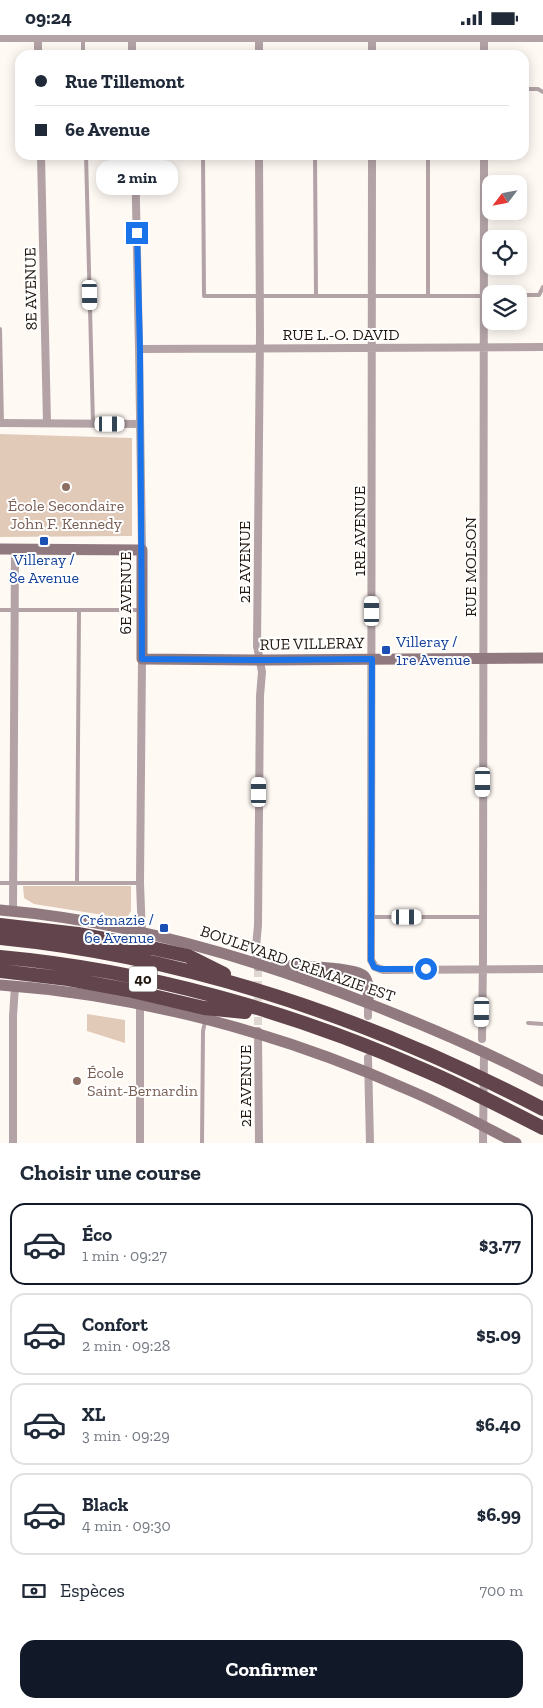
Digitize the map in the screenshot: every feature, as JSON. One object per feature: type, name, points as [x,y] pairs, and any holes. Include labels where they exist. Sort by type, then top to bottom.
[{"type":"highway","points":[[0,925],[103,938],[188,956],[254,989]]},
{"type":"highway","name":"40","points":[[0,938],[105,953],[177,968],[308,1006],[383,1034],[464,1069],[543,1109]]},
{"type":"highway","name":"40","points":[[0,957],[63,964],[135,977],[198,992],[282,1016],[402,1060],[543,1128]]},
{"type":"highway","points":[[0,971],[18,979],[68,979],[128,990],[204,1008],[282,1016]]},
{"type":"main road","points":[[0,549],[142,551]]},
{"type":"main road","name":"6E AVENUE","points":[[142,551],[142,659]]},
{"type":"main road","name":"RUE VILLERAY","points":[[142,659],[543,658]]},
{"type":"main road","name":"BOULEVARD CRÉMAZIE EST","points":[[0,910],[73,919],[257,966],[368,1003],[414,1021],[484,1051],[543,1081]]},
{"type":"main road","points":[[257,966],[343,969],[362,974],[366,980],[368,1003]]},
{"type":"main road","points":[[0,985],[18,979],[50,989],[140,1001],[258,1032],[368,1073],[418,1094],[516,1143]]},
{"type":"street","points":[[3,37],[38,39],[196,36],[484,36],[543,38]]},
{"type":"street","points":[[259,36],[259,50]]},
{"type":"street","points":[[372,36],[372,50]]},
{"type":"street","points":[[484,36],[484,50]]},
{"type":"street","points":[[132,37],[132,50]]},
{"type":"street","points":[[38,39],[38,50]]},
{"type":"street","name":"8E AVENUE","points":[[41,160],[48,423]]},
{"type":"street","name":"6E AVENUE","points":[[135,160],[140,349],[142,551]]},
{"type":"street","name":"2E AVENUE","points":[[257,966],[260,697],[262,676],[257,646],[260,348],[259,160]]},
{"type":"street","name":"1RE AVENUE","points":[[372,160],[371,960],[374,967],[383,969],[483,968]]},
{"type":"street","name":"RUE MOLSON","points":[[484,160],[488,285]]},
{"type":"street","name":"RUE MOLSON","points":[[482,1039],[486,330]]},
{"type":"street","name":"RUE L.-O. DAVID","points":[[140,349],[543,347]]},
{"type":"street","points":[[1,423],[140,424]]},
{"type":"street","points":[[13,911],[15,549]]},
{"type":"street","name":"6E AVENUE","points":[[142,659],[140,883],[142,936]]},
{"type":"street","points":[[483,968],[543,969]]},
{"type":"street","points":[[13,1143],[13,1026],[18,979]]},
{"type":"street","points":[[140,1001],[140,1143]]},
{"type":"street","points":[[368,1003],[368,1016]]},
{"type":"street","name":"2E AVENUE","points":[[258,1032],[259,1143]]},
{"type":"street","points":[[483,1143],[484,1051]]},
{"type":"street","points":[[368,1058],[370,1143]]},
{"type":"lane","points":[[78,37],[82,50]]},
{"type":"lane","points":[[529,89],[538,89],[543,92]]},
{"type":"lane","points":[[86,160],[93,423]]},
{"type":"lane","points":[[203,160],[204,296],[482,296]]},
{"type":"lane","points":[[315,160],[316,296]]},
{"type":"lane","points":[[428,160],[428,296]]},
{"type":"lane","points":[[527,295],[538,295],[543,289]]},
{"type":"lane","points":[[0,329],[1,423]]},
{"type":"lane","points":[[0,610],[142,610]]},
{"type":"lane","points":[[77,883],[79,611]]},
{"type":"lane","points":[[0,883],[140,883]]},
{"type":"lane","points":[[371,917],[483,917]]},
{"type":"lane","points":[[202,1143],[203,1031],[205,1019]]},
{"type":"lane","points":[[528,1023],[543,1024]]},
{"type":"shaded area","name":"École Secondaire John F. Kennedy","points":[[0,434],[132,438],[132,536],[0,537]]},
{"type":"shaded area","points":[[23,886],[131,886],[131,911],[128,916],[122,918],[34,904],[24,898]]},
{"type":"shaded area","points":[[331,978],[349,978],[360,981],[360,985],[358,988]]},
{"type":"shaded area","points":[[87,1014],[125,1020],[125,1043],[87,1031]]},
{"type":"tunnel","points":[[140,996],[142,958]]},
{"type":"tunnel","points":[[258,969],[258,1029]]},
{"type":"place","name":"École Secondaire John F. Kennedy","points":[[66,487]]},
{"type":"place","name":"Villeray / 8e Avenue","points":[[44,541]]},
{"type":"place","name":"Villeray / 1re Avenue","points":[[386,650]]},
{"type":"place","name":"Crémazie / 6e Avenue","points":[[164,928]]},
{"type":"place","name":"École Saint-Bernardin","points":[[77,1081]]},
{"type":"route","points":[[137,233],[140,349],[142,659],[372,659],[371,960],[374,967],[380,969],[426,969]]}]
